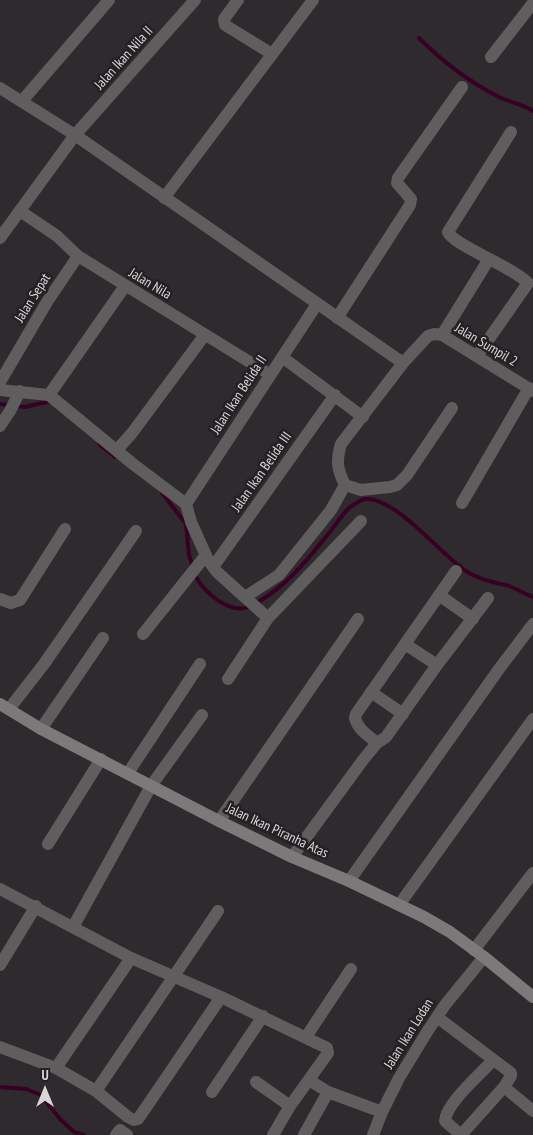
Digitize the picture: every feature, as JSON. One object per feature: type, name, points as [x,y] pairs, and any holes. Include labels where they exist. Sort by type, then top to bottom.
[{"type":"street","points":[[22,101],[109,0]]},
{"type":"street","name":"Jalan Ikan Nila II","points":[[0,238],[75,135],[195,0]]},
{"type":"street","points":[[238,0],[224,19],[225,24],[272,54]]},
{"type":"street","points":[[164,198],[313,0]]},
{"type":"street","points":[[491,57],[533,3]]},
{"type":"street","points":[[337,318],[410,205],[411,198],[397,183],[398,178],[462,87]]},
{"type":"street","points":[[2,94],[22,101],[75,135],[403,363]]},
{"type":"street","points":[[477,356],[528,283],[490,259],[451,238],[448,232],[511,132]]},
{"type":"street","name":"Jalan Nila","points":[[20,211],[57,236],[78,256],[204,336],[269,374]]},
{"type":"street","name":"Jalan Sepat","points":[[0,382],[47,302],[78,256]]},
{"type":"street","points":[[442,335],[490,259]]},
{"type":"street","points":[[49,395],[125,286]]},
{"type":"street","name":"Jalan Ikan Belida II","points":[[186,504],[269,374],[317,304]]},
{"type":"street","name":"Jalan Sumpil 2","points":[[345,485],[339,473],[337,456],[341,444],[403,363],[425,338],[434,334],[442,335],[531,390]]},
{"type":"street","points":[[117,450],[132,433],[204,336]]},
{"type":"street","points":[[282,357],[363,417]]},
{"type":"street","points":[[0,390],[20,394],[49,395],[186,504],[191,522],[207,561],[228,583],[264,615]]},
{"type":"street","points":[[462,503],[531,390]]},
{"type":"street","points":[[0,426],[20,394]]},
{"type":"street","name":"Jalan Ikan Belida III","points":[[143,634],[189,575],[207,561],[335,395]]},
{"type":"street","points":[[247,598],[279,575],[332,510],[345,485],[361,490],[390,487],[397,485],[408,475],[452,408]]},
{"type":"street","points":[[228,679],[264,615],[361,520]]},
{"type":"street","points":[[0,599],[11,603],[20,600],[65,529]]},
{"type":"street","points":[[4,706],[44,664],[136,531]]},
{"type":"street","points":[[378,743],[358,726],[355,718],[404,644],[456,571]]},
{"type":"street","points":[[439,594],[473,619]]},
{"type":"street","points":[[292,857],[362,760],[386,737],[488,598]]},
{"type":"street","points":[[219,821],[358,619]]},
{"type":"street","points":[[349,881],[533,624]]},
{"type":"street","points":[[41,729],[102,638]]},
{"type":"street","points":[[404,644],[437,665]]},
{"type":"street","points":[[128,774],[200,664]]},
{"type":"street","points":[[372,692],[402,714]]},
{"type":"street","name":"Jalan Ikan Piranha Atas","points":[[4,706],[41,729],[219,821],[292,857],[399,905],[450,932],[531,992]]},
{"type":"street","points":[[73,927],[151,786],[202,715]]},
{"type":"street","points":[[399,905],[533,719]]},
{"type":"street","points":[[48,844],[101,759]]},
{"type":"street","name":"Jalan Ikan Lodan","points":[[373,1134],[399,1078],[437,1017],[533,873]]},
{"type":"street","points":[[0,889],[36,906],[131,958],[263,1016],[328,1050],[328,1053],[290,1106],[273,1135]]},
{"type":"street","points":[[0,966],[36,906]]},
{"type":"street","points":[[96,1091],[218,911]]},
{"type":"street","points":[[56,1068],[131,958]]},
{"type":"street","points":[[306,1037],[351,969]]},
{"type":"street","points":[[0,1047],[56,1068],[96,1091],[134,1120],[141,1117],[220,997]]},
{"type":"street","points":[[212,1092],[263,1016]]},
{"type":"street","points":[[437,1017],[493,1060],[511,1074],[511,1078],[504,1087],[461,1135],[445,1121],[446,1116],[454,1102],[493,1060]]},
{"type":"street","points":[[309,1080],[328,1092],[382,1112]]},
{"type":"street","points":[[256,1082],[290,1106]]},
{"type":"street","points":[[504,1087],[533,1111]]},
{"type":"street","points":[[304,1135],[328,1092]]},
{"type":"waterway","points":[[419,38],[446,63],[476,84],[501,98],[533,111]]},
{"type":"waterway","points":[[0,404],[25,407],[51,401]]},
{"type":"waterway","points":[[99,444],[115,457]]},
{"type":"waterway","points":[[162,493],[186,524],[189,555],[193,567]]},
{"type":"waterway","points":[[256,603],[276,590],[294,574],[349,508],[365,499],[377,501],[404,516],[455,563],[476,577],[509,586],[533,597]]},
{"type":"waterway","points":[[195,574],[203,588],[226,605],[234,608],[250,606]]},
{"type":"waterway","points":[[0,1087],[26,1089],[41,1095],[60,1119],[74,1132],[84,1135]]}]
